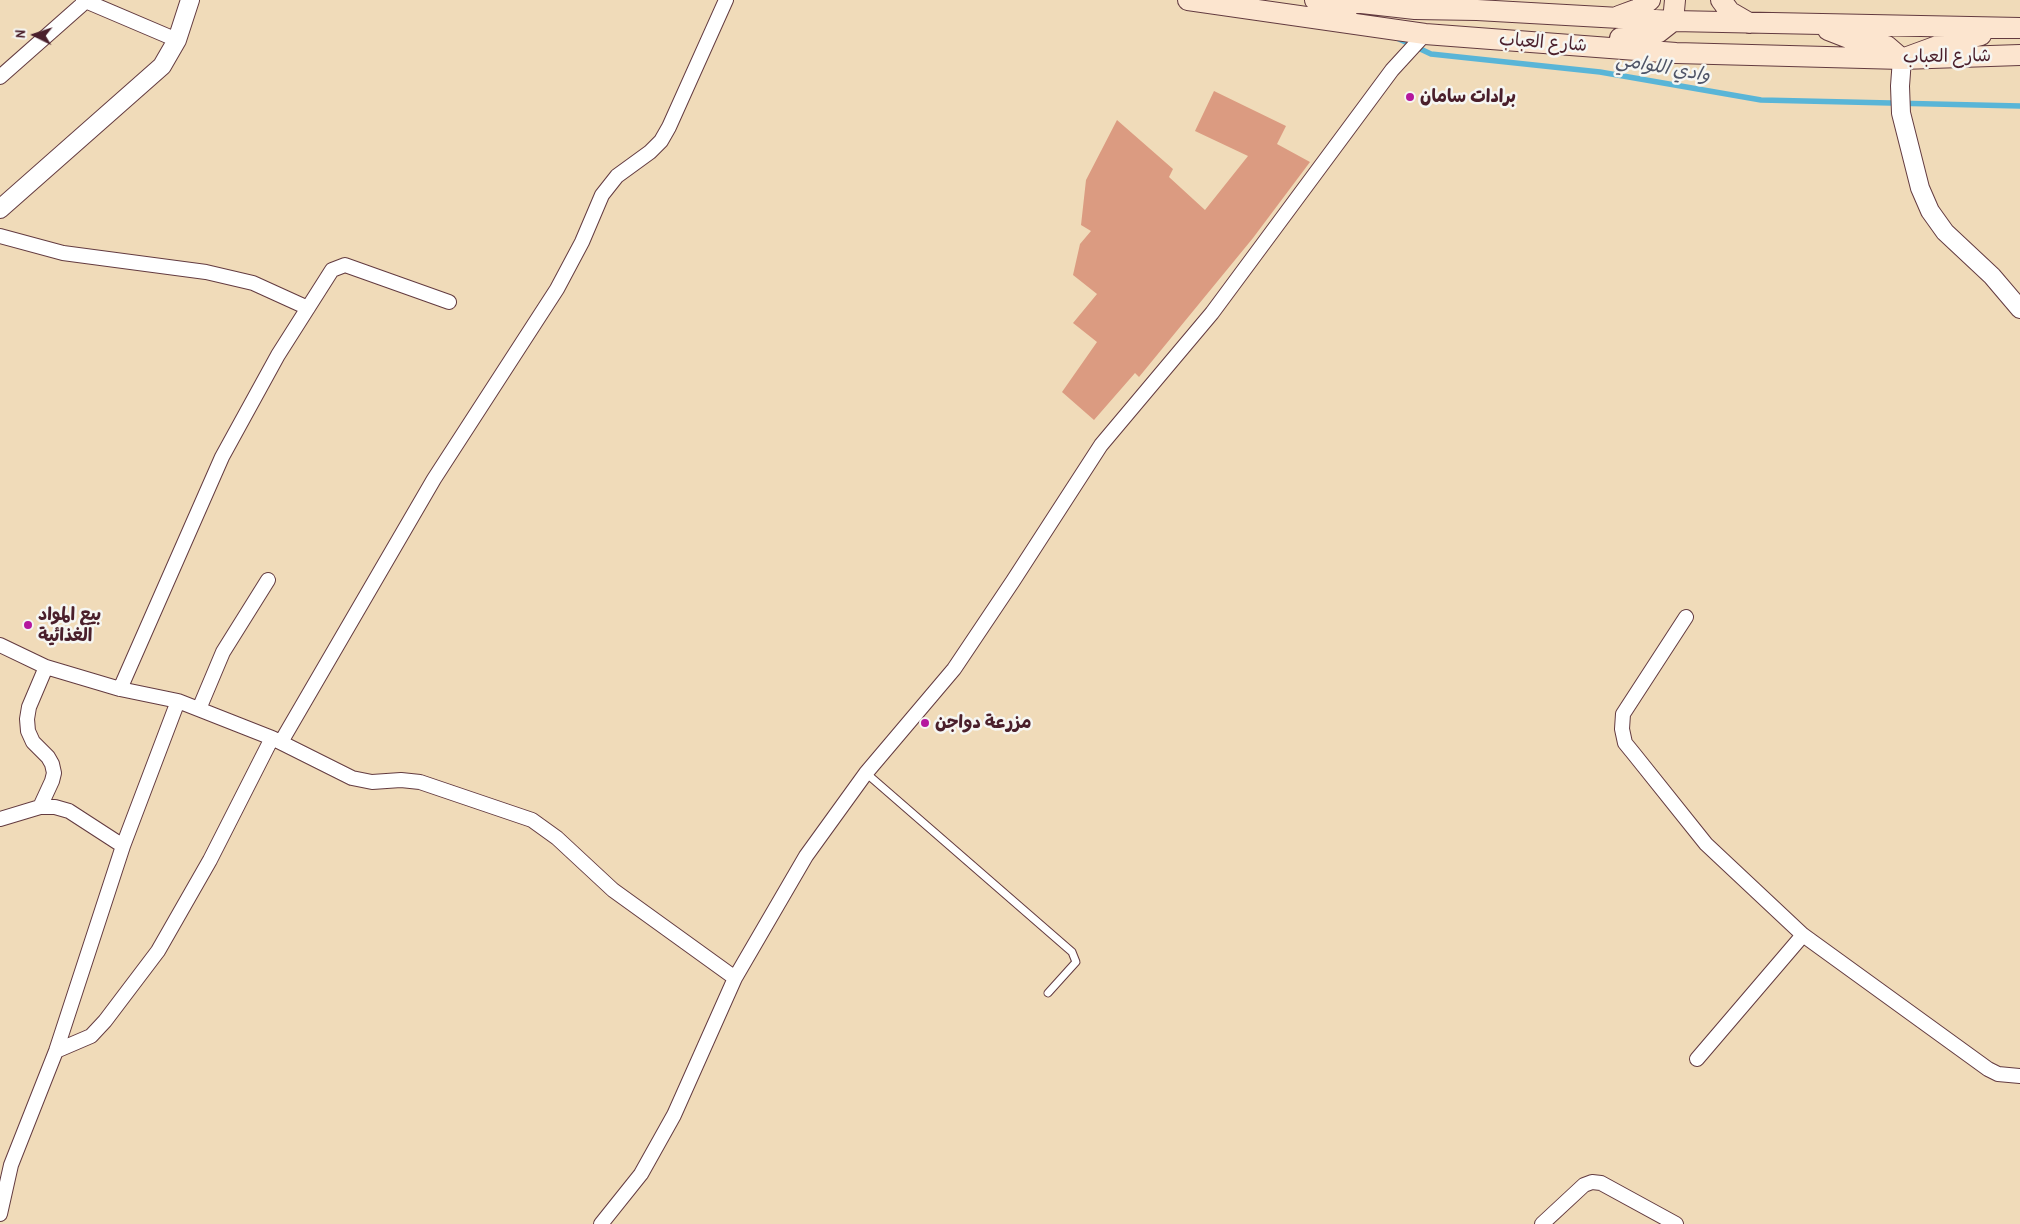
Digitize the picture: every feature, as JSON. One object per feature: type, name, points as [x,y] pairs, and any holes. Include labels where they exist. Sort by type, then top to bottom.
[{"type":"main road","name":"شارع العباب","points":[[1188,0],[1425,34],[1676,53],[1902,59],[2020,55]]},
{"type":"main road","points":[[1315,0],[1345,10],[1406,22],[1425,34],[1477,5]]},
{"type":"main road","name":"شارع العباب","points":[[1335,0],[1415,9],[1477,5],[1613,18],[1674,21],[2010,28]]},
{"type":"main road","points":[[1613,18],[1638,9],[1650,0]]},
{"type":"main road","points":[[1674,0],[1674,21],[1697,42],[1744,54]]},
{"type":"main road","points":[[1721,0],[1730,12],[1749,23]]},
{"type":"main road","points":[[1551,44],[1573,36],[1636,38],[1659,32],[1674,21]]},
{"type":"main road","points":[[1815,24],[1851,39],[1886,46],[1902,59],[1943,44],[2010,28]]},
{"type":"street","points":[[0,209],[162,66],[177,40],[190,0]]},
{"type":"street","points":[[56,1051],[91,1036],[105,1022],[158,951],[276,740],[434,479],[557,289],[582,242],[602,195],[617,176],[650,152],[669,127],[726,0]]},
{"type":"street","points":[[0,77],[85,1],[177,40]]},
{"type":"street","points":[[601,1224],[641,1174],[670,1123],[735,978],[806,856],[866,774],[954,669],[1100,445],[1212,313],[1392,70],[1425,34]]},
{"type":"street","points":[[1902,59],[1901,113],[1920,188],[1927,204],[1946,232],[1992,276],[2020,309]]},
{"type":"street","points":[[0,236],[63,253],[206,272],[253,283],[308,308]]},
{"type":"street","points":[[120,689],[222,457],[278,355],[332,270],[345,265],[448,302]]},
{"type":"street","points":[[199,709],[224,652],[268,580]]},
{"type":"street","points":[[1686,617],[1623,714],[1622,729],[1625,743],[1706,844],[1803,935],[1988,1069],[1998,1074],[2020,1076]]},
{"type":"street","points":[[0,645],[46,666],[120,689],[178,701],[276,740],[352,778],[372,782],[401,780],[420,782],[532,820],[558,838],[613,890],[735,978]]},
{"type":"street","points":[[40,807],[54,773],[48,757],[34,742],[28,731],[27,719],[29,707],[46,666]]},
{"type":"street","points":[[0,1214],[11,1164],[56,1051],[123,846],[178,701]]},
{"type":"street","points":[[0,819],[40,807],[55,807],[69,811],[123,846]]},
{"type":"street","points":[[1697,1059],[1803,935]]},
{"type":"street","points":[[1542,1224],[1584,1185],[1592,1182],[1601,1183],[1676,1224]]},
{"type":"lane","points":[[866,774],[1072,952],[1076,962],[1048,993]]},
{"type":"building","points":[[1214,91],[1286,126],[1277,144],[1310,162],[1253,238],[1139,377],[1135,373],[1094,420],[1062,392],[1097,342],[1073,323],[1097,294],[1073,275],[1080,244],[1091,231],[1081,225],[1086,180],[1117,120],[1173,169],[1169,177],[1205,210],[1248,156],[1195,131]]},
{"type":"waterway","name":"وادي اللوامي","points":[[1397,38],[1431,54],[1600,72],[1761,100],[2020,106]]},
{"type":"place","name":"برادات سامان","points":[[1410,97]]},
{"type":"place","name":"بيع المواد الغذائية","points":[[28,625]]},
{"type":"place","name":"مزرعة دواجن","points":[[925,723]]}]
